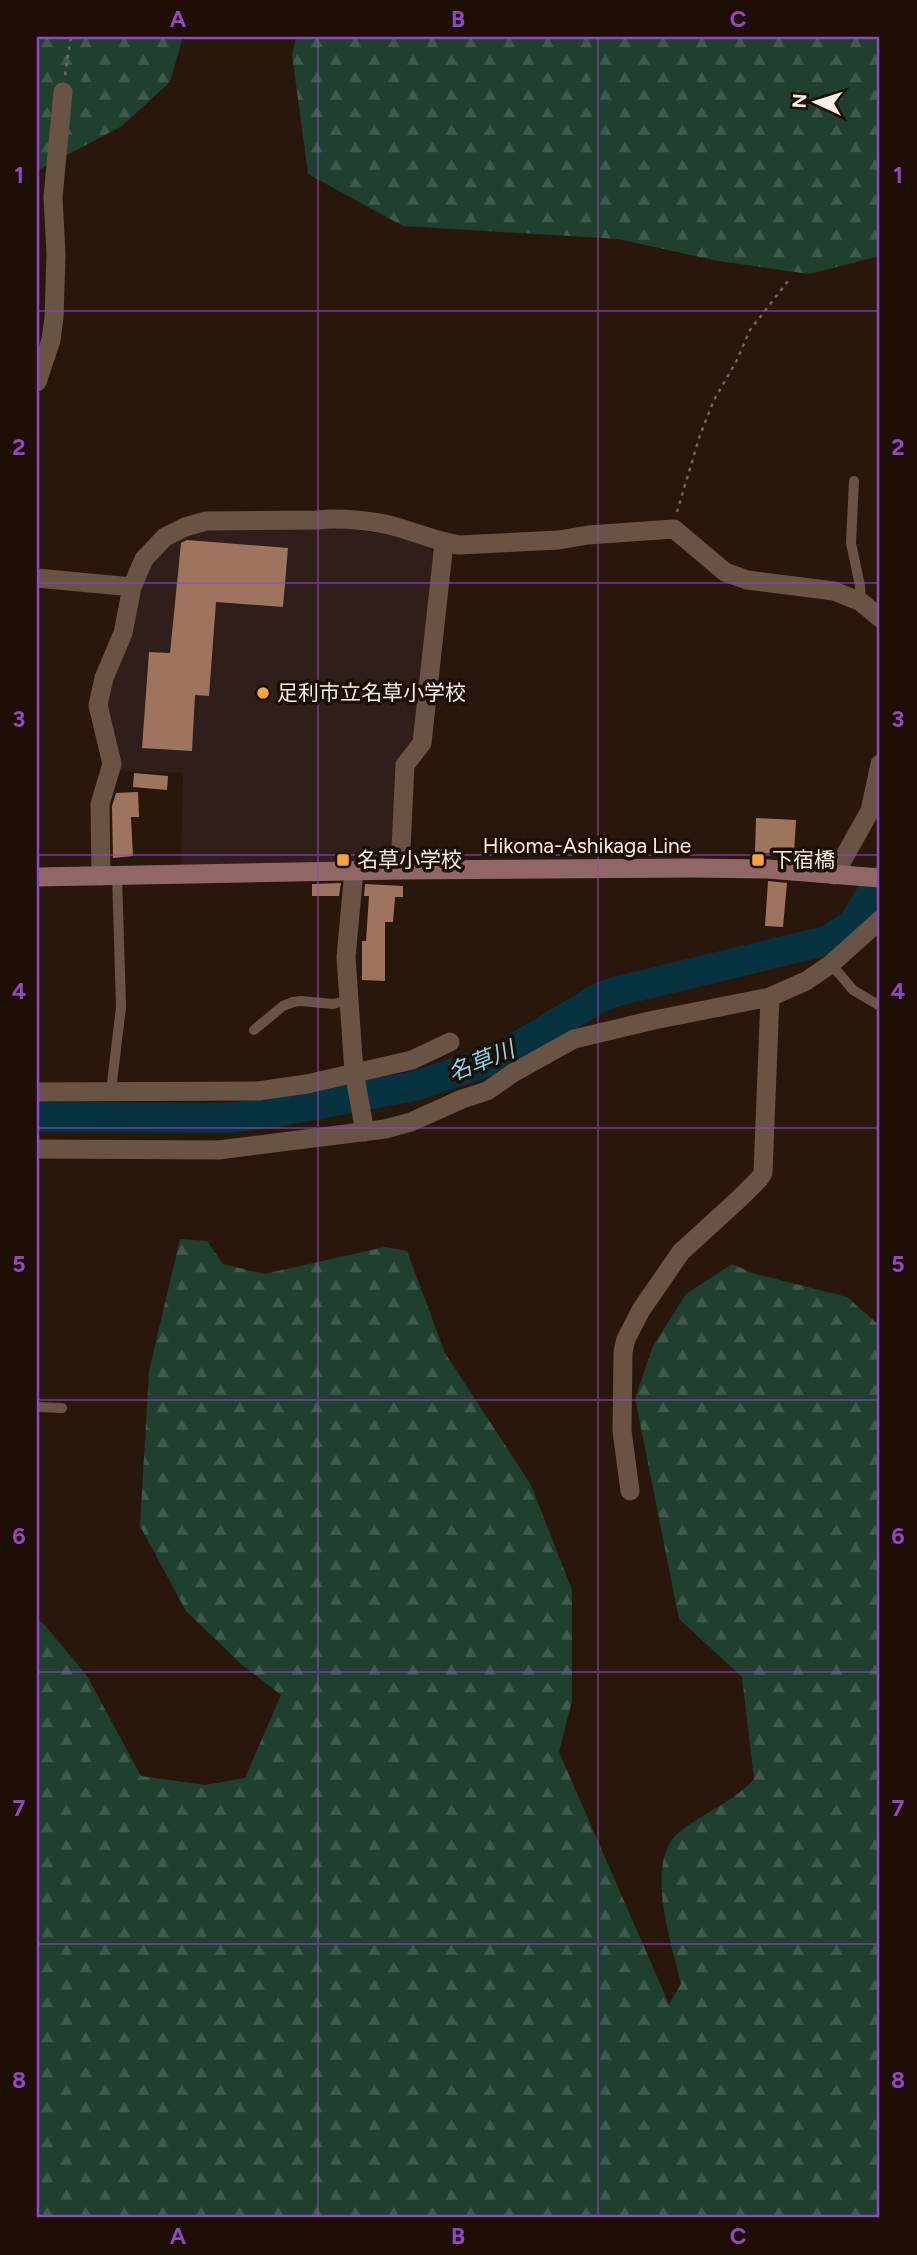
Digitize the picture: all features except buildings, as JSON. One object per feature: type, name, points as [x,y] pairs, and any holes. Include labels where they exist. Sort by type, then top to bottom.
[{"type":"main road","name":"Hikoma-Ashikaga Line","points":[[37,877],[400,870],[707,868],[767,869],[839,875]]},
{"type":"main road","points":[[839,875],[880,878]]},
{"type":"street","points":[[37,382],[51,340],[54,318],[56,254],[52,197],[63,92]]},
{"type":"street","points":[[109,875],[100,804],[111,764],[98,705],[104,678],[123,634],[132,587],[144,559],[165,537],[185,527],[206,521],[330,518],[397,527],[444,543],[460,545],[559,540],[674,528],[713,564],[737,577],[834,591],[861,602],[880,618]]},
{"type":"street","points":[[400,870],[405,765],[422,743],[444,543]]},
{"type":"street","points":[[37,578],[132,587]]},
{"type":"street","points":[[839,875],[870,811],[880,764]]},
{"type":"street","points":[[354,871],[346,957],[355,1077],[364,1128]]},
{"type":"street","points":[[37,1149],[218,1150],[411,1122],[487,1091],[513,1073],[574,1039],[770,997],[806,981],[831,964],[880,920]]},
{"type":"street","points":[[630,1491],[622,1431],[623,1352],[626,1339],[641,1310],[681,1252],[763,1173],[770,997]]},
{"type":"street","points":[[37,1092],[258,1091],[355,1077],[412,1060],[450,1042]]},
{"type":"lane","points":[[853,481],[851,543],[861,602]]},
{"type":"lane","points":[[109,875],[121,1007],[111,1091]]},
{"type":"lane","points":[[831,964],[853,990],[880,1006]]},
{"type":"lane","points":[[254,1030],[283,1006],[293,1002],[333,1004],[350,1000]]},
{"type":"lane","points":[[37,1407],[62,1408]]},
{"type":"path","points":[[63,92],[71,37]]},
{"type":"path","points":[[674,528],[681,492],[714,400],[737,360],[750,330],[788,281]]},
{"type":"shaded area","name":"足利市立名草小学校","points":[[206,527],[339,527],[427,542],[435,556],[414,741],[398,762],[391,856],[386,863],[181,867],[183,773],[121,771],[104,706],[138,583],[159,550]]},
{"type":"green space","points":[[37,37],[183,37],[170,82],[122,126],[37,171]]},
{"type":"green space","points":[[296,37],[880,37],[880,256],[809,274],[718,261],[618,239],[403,226],[308,174],[292,54]]},
{"type":"green space","points":[[180,1239],[207,1241],[223,1264],[264,1274],[385,1247],[407,1251],[445,1353],[531,1485],[572,1590],[572,1701],[559,1752],[669,2004],[681,1984],[663,1902],[664,1860],[670,1842],[683,1829],[729,1800],[754,1779],[742,1677],[679,1619],[635,1398],[653,1346],[686,1294],[732,1264],[752,1273],[847,1297],[880,1326],[880,2218],[37,2218],[37,1619],[87,1676],[141,1776],[205,1785],[245,1778],[281,1695],[241,1664],[186,1611],[140,1526],[149,1371]]},
{"type":"waterway","name":"名草川","points":[[37,1117],[229,1118],[278,1112],[414,1086],[499,1058],[597,999],[614,992],[829,940],[853,923],[880,880]]},
{"type":"place","name":"足利市立名草小学校","points":[[263,693]]},
{"type":"place","name":"名草小学校","points":[[343,860]]},
{"type":"place","name":"下宿橋","points":[[758,860]]}]
